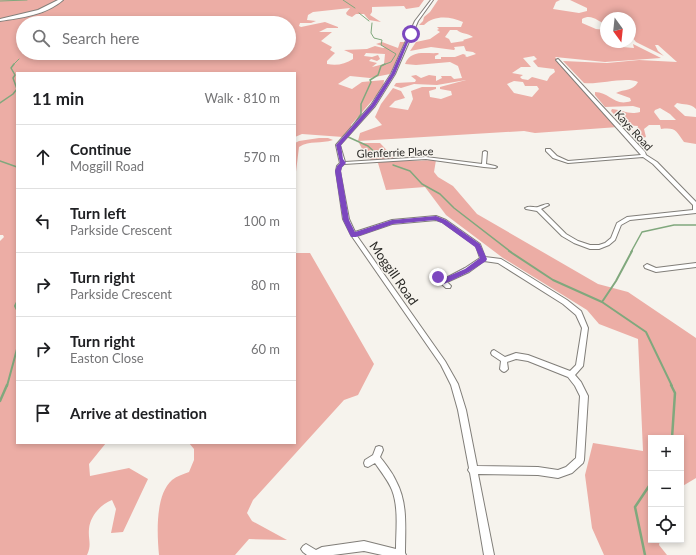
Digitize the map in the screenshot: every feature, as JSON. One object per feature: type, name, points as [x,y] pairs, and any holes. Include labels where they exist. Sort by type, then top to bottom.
[{"type":"main road","points":[[19,16],[33,13],[61,0]]},
{"type":"main road","points":[[0,20],[16,17]]},
{"type":"street","name":"Moggill Road","points":[[432,0],[417,21],[393,74],[373,106],[338,145],[343,163],[339,166],[338,171],[346,220],[354,235],[443,364],[454,384],[462,410],[489,555]]},
{"type":"street","name":"Kays Road","points":[[558,60],[643,153],[644,156],[655,163],[696,205],[696,211]]},
{"type":"street","points":[[548,150],[555,157],[568,162],[644,156]]},
{"type":"street","points":[[484,166],[485,152]]},
{"type":"street","name":"Glenferrie Place","points":[[343,163],[426,158],[494,167]]},
{"type":"street","points":[[528,208],[538,209],[546,205]]},
{"type":"street","points":[[538,209],[564,235],[576,242],[590,247],[599,247],[614,239],[619,224],[629,218],[696,211]]},
{"type":"street","points":[[354,235],[392,222],[436,218],[478,246],[483,259]]},
{"type":"street","points":[[438,277],[446,284],[483,259],[499,261],[565,302],[579,313],[586,328],[579,366],[571,375]]},
{"type":"street","points":[[647,266],[656,270],[696,265]]},
{"type":"street","points":[[494,353],[504,360]]},
{"type":"street","points":[[472,470],[538,471],[558,474],[569,470],[580,460],[584,396],[578,384],[571,375],[528,358],[516,356],[504,360]]},
{"type":"street","points":[[504,360],[504,369]]},
{"type":"street","points":[[306,549],[315,555],[322,552],[364,546],[400,555],[401,512],[397,492],[378,454],[368,463]]},
{"type":"shaded area","points":[[0,0],[424,0],[419,7],[406,9],[404,6],[372,7],[372,12],[370,15],[381,22],[369,20],[364,14],[356,14],[352,17],[347,15],[346,13],[350,8],[313,12],[308,15],[307,20],[316,21],[311,23],[300,23],[299,26],[301,27],[325,22],[338,27],[327,28],[319,32],[332,32],[321,41],[332,47],[330,50],[335,53],[327,61],[327,64],[341,64],[353,59],[353,54],[344,50],[367,49],[375,46],[383,48],[385,47],[376,44],[382,42],[398,48],[400,42],[405,42],[390,74],[370,78],[350,76],[338,84],[352,89],[362,82],[384,80],[383,88],[351,125],[351,129],[343,137],[302,134],[296,137],[296,72],[16,72],[16,444],[105,444],[89,464],[90,476],[129,468],[148,479],[123,532],[111,533],[116,509],[112,500],[104,504],[97,511],[90,524],[90,545],[87,555],[0,555],[0,241],[4,237],[3,235],[0,235]],"holes":[[[366,53],[385,54],[384,64],[372,67],[377,63],[369,61],[371,59],[377,61],[380,59],[378,55],[372,57],[364,56]]]},
{"type":"shaded area","points":[[438,0],[560,0],[556,2],[553,9],[579,13],[587,11],[587,8],[570,0],[696,0],[696,109],[689,105],[677,103],[674,106],[685,116],[696,117],[696,144],[684,142],[673,129],[661,129],[660,125],[649,125],[644,129],[646,137],[639,139],[632,131],[637,129],[638,126],[624,125],[611,111],[612,109],[636,113],[640,112],[640,108],[633,106],[605,107],[595,95],[595,92],[605,94],[620,102],[631,101],[630,98],[616,93],[634,87],[638,82],[633,80],[619,80],[584,83],[563,61],[607,63],[639,60],[677,62],[658,45],[655,45],[658,51],[664,56],[636,42],[636,12],[600,12],[600,21],[592,17],[586,17],[582,19],[582,23],[600,29],[600,48],[636,48],[636,46],[661,58],[605,62],[555,57],[618,127],[535,133],[524,131],[358,141],[360,133],[382,125],[375,117],[381,104],[393,88],[401,91],[405,98],[395,101],[389,107],[408,110],[413,99],[411,91],[422,87],[436,87],[436,89],[429,91],[430,97],[441,99],[452,95],[451,91],[440,89],[440,87],[466,80],[437,85],[414,84],[401,88],[394,86],[396,83],[415,82],[416,80],[411,76],[416,75],[421,78],[429,75],[436,76],[436,81],[442,78],[441,76],[451,76],[454,79],[462,78],[458,66],[450,62],[416,65],[405,64],[411,56],[415,54],[438,53],[439,54],[435,56],[435,59],[441,59],[441,57],[455,57],[463,54],[467,57],[476,54],[466,51],[464,46],[454,47],[454,50],[431,47],[410,51],[416,42],[430,39],[440,32],[437,30],[439,29],[437,27],[461,27],[463,22],[448,18],[437,18],[432,19],[424,25],[419,25],[423,21],[424,17],[430,12]],"holes":[[[450,30],[457,30],[473,37],[463,40],[464,41],[451,43],[449,39],[445,37]],[[534,56],[537,59],[533,61],[538,67],[554,69],[555,72],[547,81],[532,77],[528,80],[522,79],[520,77],[523,75],[512,73],[521,67],[531,67],[523,58]],[[514,81],[523,82],[525,86],[537,86],[539,89],[532,97],[514,93],[507,84]],[[660,108],[670,114],[676,120],[660,120],[654,112]]]},
{"type":"shaded area","points":[[319,138],[328,138],[333,140],[311,143],[299,147],[296,172],[296,142]]},
{"type":"shaded area","points":[[359,143],[380,143],[395,159],[406,161],[436,160],[434,172],[438,177],[453,186],[477,214],[598,284],[628,292],[696,338],[696,478],[684,485],[684,435],[648,435],[648,543],[659,543],[659,545],[667,555],[604,555],[592,528],[585,475],[593,443],[643,451],[638,339],[599,324],[587,310],[503,258],[446,215],[425,187],[386,190],[378,163],[367,158]]},
{"type":"shaded area","points":[[296,253],[310,253],[374,364],[358,395],[344,400],[253,500],[247,513],[252,521],[287,540],[249,539],[235,555],[159,555],[158,515],[163,495],[166,487],[172,480],[189,472],[194,460],[194,449],[190,444],[296,444]]},
{"type":"waterway","points":[[0,1],[27,0]]},
{"type":"waterway","points":[[343,0],[355,8]]},
{"type":"waterway","points":[[359,13],[369,21]]},
{"type":"waterway","points":[[372,23],[371,33],[374,38],[382,40],[381,45],[396,54],[391,62],[383,65]]},
{"type":"waterway","points":[[14,64],[18,60]]},
{"type":"waterway","points":[[14,64],[11,68],[15,75],[13,78],[16,86]]},
{"type":"waterway","points":[[352,127],[361,114],[361,104],[371,82],[370,80],[378,75],[381,66],[383,65]]},
{"type":"waterway","points":[[0,103],[16,90]]},
{"type":"waterway","points":[[346,136],[368,146],[379,156]]},
{"type":"waterway","points":[[0,161],[16,167]]},
{"type":"waterway","points":[[393,165],[410,171],[422,184],[440,194],[454,208],[511,252]]},
{"type":"waterway","points":[[631,252],[642,232],[674,225],[696,225]]},
{"type":"waterway","points":[[509,251],[553,280],[602,302]]},
{"type":"waterway","points":[[602,302],[616,281],[632,251]]},
{"type":"waterway","points":[[602,302],[646,332],[672,386]]},
{"type":"waterway","points":[[16,304],[16,308]]},
{"type":"waterway","points":[[7,386],[16,353]]},
{"type":"waterway","points":[[0,401],[7,385]]},
{"type":"waterway","points":[[671,385],[675,393],[672,435]]},
{"type":"waterway","points":[[645,555],[635,507],[648,488]]},
{"type":"route","points":[[411,34],[393,74],[373,106],[358,125],[338,145],[343,163],[339,166],[338,171],[346,220],[354,235],[392,222],[427,217],[436,218],[444,222],[478,246],[483,259],[467,270],[444,282],[438,277]]}]
